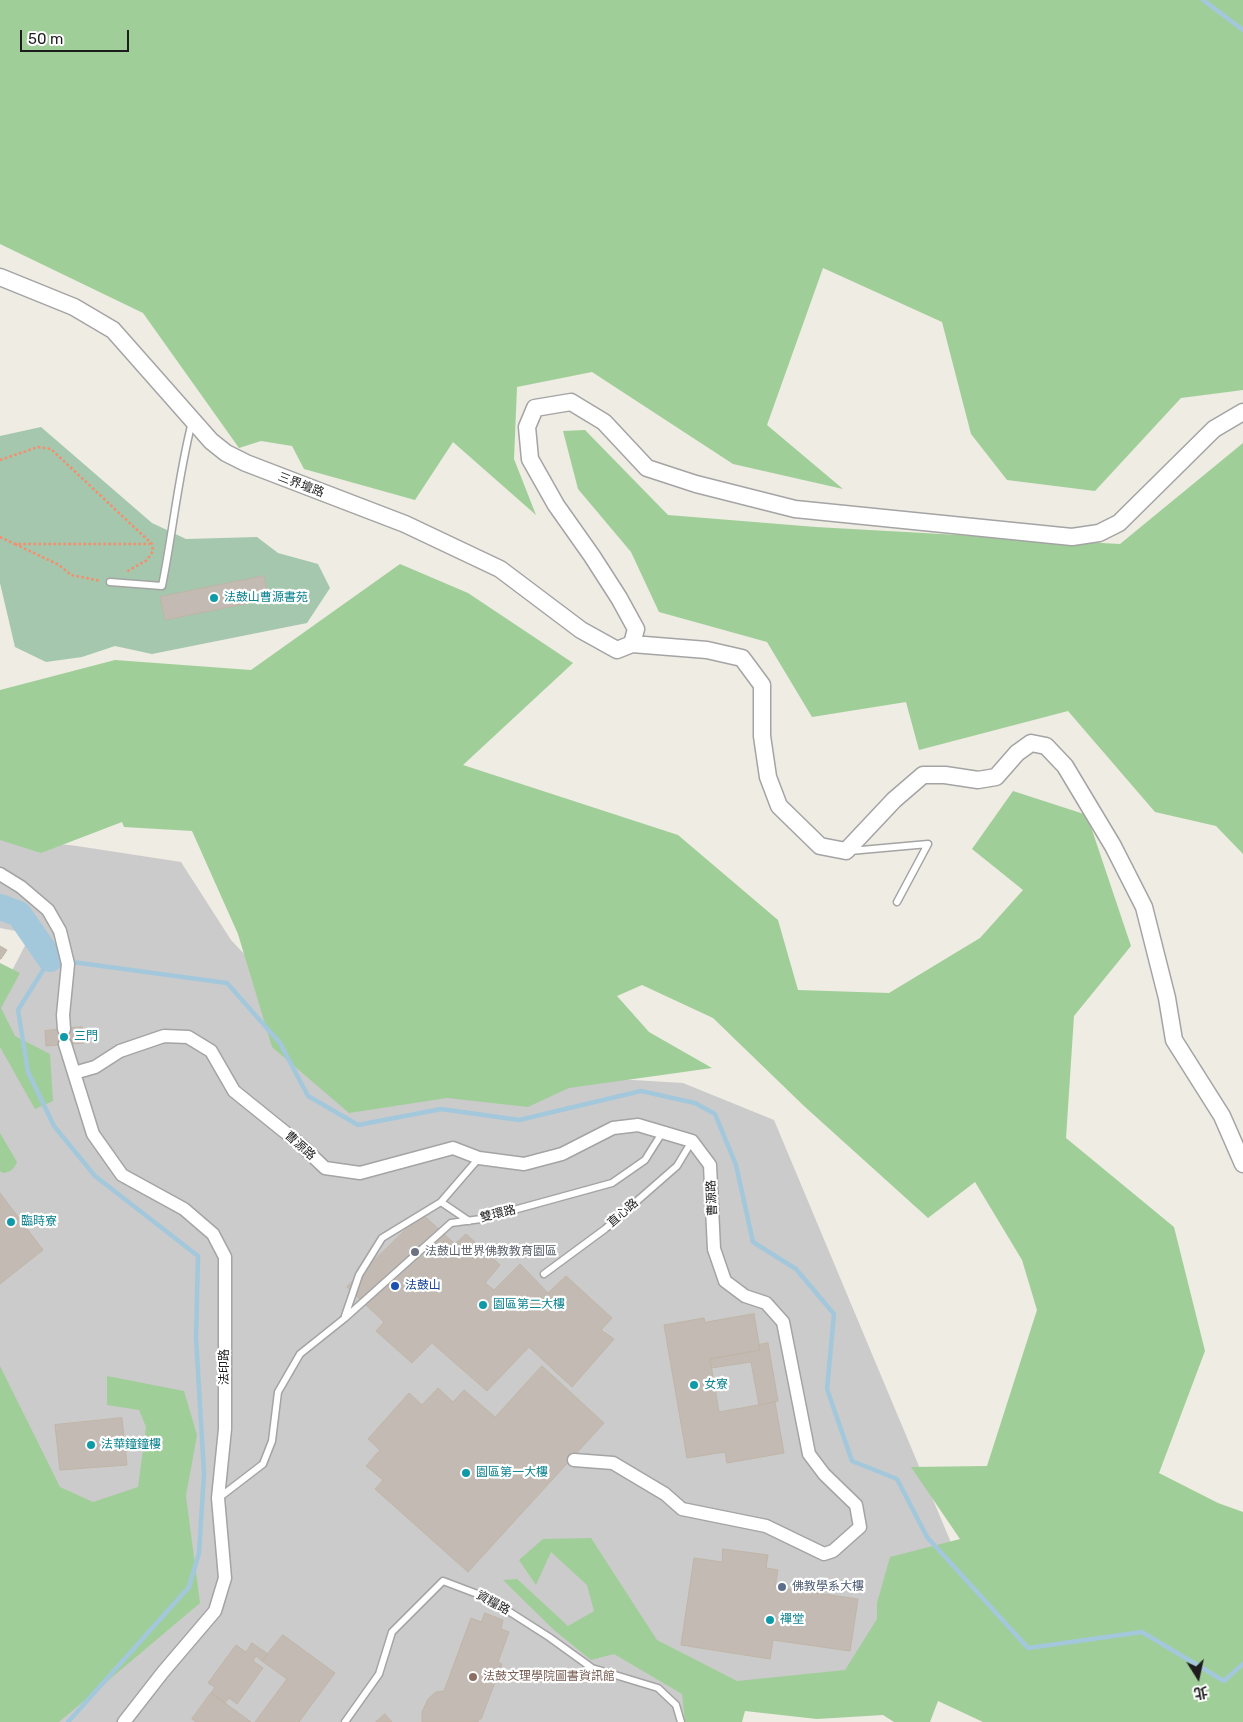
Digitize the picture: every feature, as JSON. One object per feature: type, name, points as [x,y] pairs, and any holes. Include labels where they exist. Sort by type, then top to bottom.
[{"type":"street","name":"三界壇路","points":[[0,277],[74,306],[114,330],[210,441],[226,453],[246,463],[405,524],[500,569],[581,630],[616,650],[632,644]]},
{"type":"street","points":[[1243,412],[1214,429],[1119,523],[1099,534],[1072,537],[982,526],[795,509],[696,484],[647,468],[604,422],[571,402],[535,408],[527,427],[530,459],[556,505],[592,556],[632,621],[636,629],[632,644],[707,650],[742,658],[762,685],[762,736],[768,777],[779,806],[820,846],[846,851],[894,800],[923,775],[945,775],[978,780],[996,777],[1017,753],[1031,743],[1046,746],[1065,766],[1090,804],[1144,907],[1174,1040],[1222,1116],[1243,1164]]},
{"type":"street","points":[[0,874],[21,887],[48,910],[60,931],[68,964],[63,1014],[64,1029]]},
{"type":"street","name":"曹源路","points":[[74,1073],[95,1067],[120,1051],[164,1036],[188,1037],[211,1051],[234,1091],[301,1145],[325,1168],[360,1173],[453,1148],[479,1158],[524,1164],[562,1154],[613,1128],[638,1125],[692,1141],[710,1165],[714,1249],[725,1281],[745,1296],[766,1303],[783,1322],[808,1454],[824,1474],[856,1505],[860,1527],[833,1551],[824,1554],[766,1526],[682,1509],[665,1494],[612,1463],[574,1460]]},
{"type":"street","name":"法印路","points":[[65,1044],[93,1134],[122,1175],[184,1209],[213,1234],[224,1257],[225,1429],[218,1498],[225,1578],[215,1611],[163,1672],[124,1722]]},
{"type":"lane","points":[[110,582],[162,586],[169,553],[183,454],[192,420]]},
{"type":"lane","points":[[846,851],[928,844],[897,902]]},
{"type":"lane","name":"雙環路","points":[[218,1498],[263,1464],[272,1441],[278,1392],[300,1354],[345,1318],[451,1222],[481,1219],[612,1183],[645,1160],[662,1133]]},
{"type":"lane","name":"直心路","points":[[544,1274],[605,1229],[677,1166],[692,1141]]},
{"type":"lane","points":[[345,1318],[359,1275],[382,1238],[441,1202],[479,1158]]},
{"type":"lane","points":[[441,1202],[469,1221]]},
{"type":"lane","name":"資糧路","points":[[345,1722],[379,1674],[392,1632],[443,1581],[488,1598],[549,1637],[592,1668],[658,1688],[676,1705],[681,1722]]},
{"type":"path","points":[[0,460],[38,448],[51,449],[152,544],[153,551],[147,560],[110,582],[71,575],[59,565],[0,537]]},
{"type":"path","points":[[14,544],[152,544]]},
{"type":"shaded area","name":"法鼓山世界佛教教育園區","points":[[0,837],[77,846],[181,862],[231,940],[302,1015],[533,1074],[683,1083],[774,1120],[957,1557],[840,1677],[689,1722],[48,1722],[71,1532],[0,1384],[0,986],[4,986],[31,934],[0,928]]},
{"type":"green space","points":[[0,0],[1243,0],[1243,390],[1181,398],[1095,491],[1007,480],[971,434],[942,322],[823,268],[767,425],[843,489],[733,464],[592,372],[517,387],[514,459],[536,515],[453,442],[415,500],[304,469],[292,446],[261,441],[239,448],[143,313],[0,244]]},
{"type":"green space","points":[[41,427],[152,523],[186,539],[257,537],[278,553],[318,564],[330,588],[307,623],[152,654],[115,646],[82,657],[46,662],[15,647],[0,583],[0,436]]},
{"type":"green space","points":[[585,430],[668,515],[816,527],[1120,544],[1243,443],[1243,854],[1216,826],[1155,812],[1068,711],[919,750],[906,702],[812,717],[767,642],[659,612],[631,552],[578,489],[563,431]]},
{"type":"green space","points":[[400,564],[468,593],[573,663],[463,765],[678,835],[778,920],[798,990],[889,993],[980,938],[1023,890],[972,849],[1013,791],[1087,815],[1131,946],[1074,1016],[1066,1138],[1174,1227],[1205,1351],[1159,1473],[1218,1503],[1243,1512],[1243,1722],[983,1722],[938,1701],[930,1722],[894,1722],[883,1715],[817,1719],[745,1711],[742,1722],[685,1722],[682,1694],[614,1654],[591,1660],[554,1630],[503,1580],[517,1579],[568,1626],[594,1611],[587,1585],[551,1552],[536,1585],[519,1560],[543,1539],[591,1538],[657,1640],[737,1681],[845,1670],[877,1619],[877,1603],[890,1557],[960,1539],[911,1467],[987,1466],[1037,1310],[1022,1260],[975,1182],[928,1218],[804,1106],[713,1018],[642,985],[617,996],[649,1032],[712,1068],[569,1088],[528,1107],[447,1098],[349,1113],[272,1047],[238,934],[192,831],[124,827],[122,822],[41,853],[0,840],[0,690],[115,660],[251,670]]},
{"type":"green space","points":[[0,963],[20,973],[1,1008],[15,1036],[50,1054],[53,1101],[35,1109],[0,1047]]},
{"type":"green space","points":[[0,1133],[17,1162],[12,1170],[3,1173],[0,1171]]},
{"type":"green space","points":[[0,1366],[60,1487],[93,1502],[138,1487],[146,1427],[139,1410],[107,1405],[107,1376],[184,1391],[197,1435],[186,1496],[200,1603],[59,1722],[0,1722]]},
{"type":"building","name":"法鼓山曹源書苑","points":[[264,576],[269,599],[165,620],[160,597]]},
{"type":"building","points":[[0,946],[7,950],[1,959],[0,959]]},
{"type":"building","name":"三門","points":[[82,1027],[84,1043],[46,1046],[45,1031]]},
{"type":"building","name":"臨時寮","points":[[0,1193],[43,1250],[0,1284]]},
{"type":"building","name":"園區第二大樓","points":[[422,1214],[455,1244],[466,1234],[500,1265],[485,1283],[494,1290],[520,1264],[548,1293],[566,1276],[612,1318],[601,1330],[614,1339],[572,1387],[529,1347],[487,1391],[432,1343],[412,1363],[376,1331],[384,1322],[347,1287]]},
{"type":"building","name":"女寮","points":[[754,1314],[760,1350],[710,1359],[719,1412],[775,1402],[784,1453],[727,1463],[725,1452],[687,1458],[664,1325],[704,1318],[705,1322]]},
{"type":"building","points":[[768,1343],[778,1401],[759,1405],[751,1362],[711,1368],[710,1359],[760,1350],[759,1345]]},
{"type":"building","name":"園區第一大樓","points":[[542,1366],[604,1423],[468,1572],[375,1489],[383,1480],[366,1466],[380,1450],[368,1439],[409,1393],[422,1405],[438,1388],[453,1402],[464,1390],[495,1417]]},
{"type":"building","name":"法華鐘鐘樓","points":[[122,1418],[127,1465],[60,1470],[55,1425]]},
{"type":"building","name":"禪堂","points":[[723,1549],[768,1555],[766,1568],[778,1570],[775,1587],[858,1599],[850,1651],[773,1640],[770,1659],[681,1645],[694,1558],[722,1562]]},
{"type":"building","name":"法鼓文理學院圖書資訊館","points":[[485,1613],[503,1620],[501,1629],[509,1632],[498,1662],[502,1664],[481,1719],[478,1722],[422,1722],[422,1712],[428,1699],[436,1692],[444,1691],[471,1618],[481,1622]]},
{"type":"building","points":[[283,1635],[335,1673],[299,1722],[255,1722],[287,1679],[262,1661]]},
{"type":"building","points":[[252,1643],[268,1654],[262,1661],[256,1656],[253,1661],[263,1668],[237,1704],[229,1698],[225,1703],[211,1693],[215,1687],[208,1683],[236,1645],[246,1652]]},
{"type":"building","points":[[211,1693],[251,1722],[196,1722],[192,1719]]},
{"type":"building","points":[[385,1714],[392,1722],[376,1722]]},
{"type":"waterway","points":[[1203,0],[1243,30]]},
{"type":"waterway","points":[[0,907],[19,914],[50,959]]},
{"type":"waterway","points":[[68,1722],[189,1587],[199,1553],[204,1473],[196,1338],[198,1256],[95,1176],[54,1126],[28,1072],[18,1010],[50,959],[227,983],[280,1043],[308,1096],[358,1125],[441,1109],[519,1120],[641,1091],[695,1103],[715,1114],[736,1165],[753,1242],[796,1269],[834,1314],[827,1389],[852,1461],[897,1479],[927,1537],[1028,1648],[1142,1632],[1224,1681],[1243,1664]]},
{"type":"place","name":"法鼓山曹源書苑","points":[[214,598]]},
{"type":"place","name":"三門","points":[[64,1037]]},
{"type":"place","name":"臨時寮","points":[[11,1222]]},
{"type":"place","name":"法鼓山世界佛教教育園區","points":[[415,1252]]},
{"type":"place","name":"法鼓山","points":[[395,1286]]},
{"type":"place","name":"園區第二大樓","points":[[483,1305]]},
{"type":"place","name":"女寮","points":[[694,1385]]},
{"type":"place","name":"法華鐘鐘樓","points":[[91,1445]]},
{"type":"place","name":"園區第一大樓","points":[[466,1473]]},
{"type":"place","name":"佛教學系大樓","points":[[782,1587]]},
{"type":"place","name":"禪堂","points":[[770,1620]]},
{"type":"place","name":"法鼓文理學院圖書資訊館","points":[[473,1677]]}]
